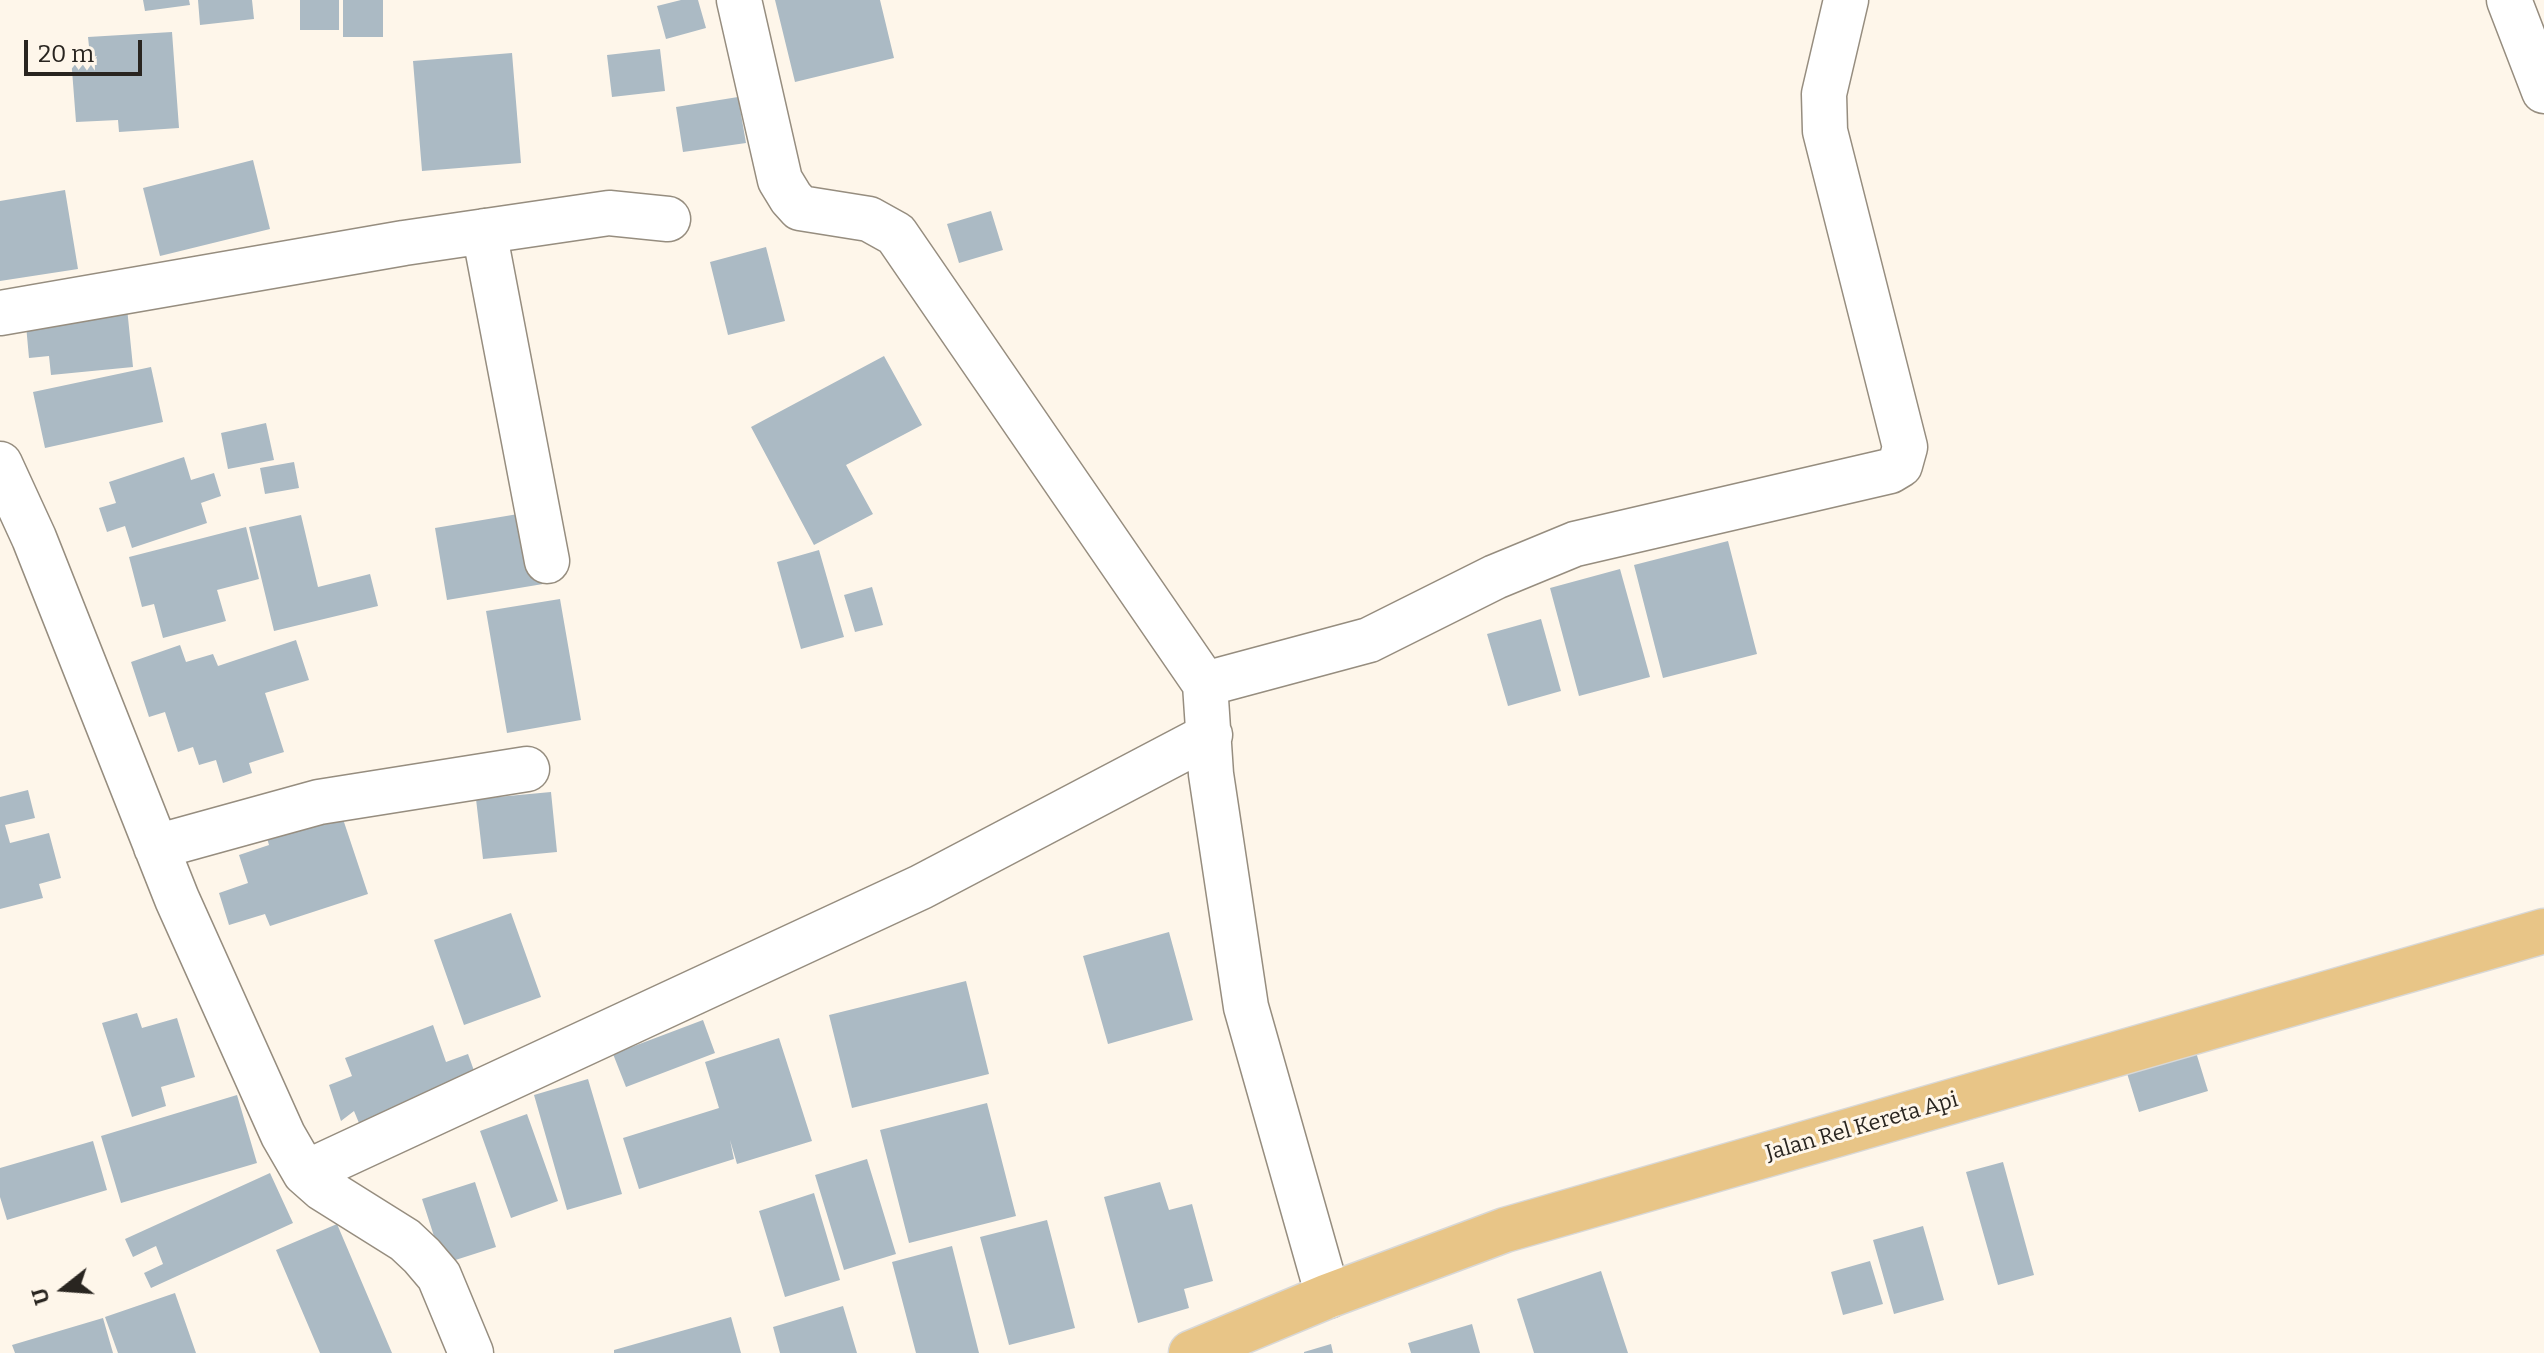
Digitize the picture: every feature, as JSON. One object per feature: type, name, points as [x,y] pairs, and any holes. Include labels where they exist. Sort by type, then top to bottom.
[{"type":"main road","name":"Jalan Rel Kereta Api","points":[[1191,1353],[1328,1296],[1505,1230],[2544,931]]},
{"type":"street","points":[[739,0],[780,180],[791,198],[800,208],[869,219],[896,234],[1205,684],[1211,774],[1246,1007],[1328,1296]]},
{"type":"street","points":[[1205,684],[1369,640],[1495,577],[1575,544],[1890,471],[1900,465],[1905,447],[1825,131],[1824,94],[1846,0]]},
{"type":"street","points":[[2509,0],[2544,91]]},
{"type":"street","points":[[0,313],[484,231],[609,213],[668,219]]},
{"type":"street","points":[[484,231],[547,561]]},
{"type":"street","points":[[0,464],[17,542],[283,1135],[305,1173],[354,1212],[405,1240],[422,1256],[439,1276],[471,1353]]},
{"type":"street","points":[[305,1173],[921,887],[1210,735]]},
{"type":"street","points":[[156,847],[319,802],[527,769]]},
{"type":"building","points":[[143,0],[189,0],[190,5],[145,11]]},
{"type":"building","points":[[198,0],[252,0],[254,19],[200,25]]},
{"type":"building","points":[[300,0],[339,0],[339,30],[300,30]]},
{"type":"building","points":[[343,0],[383,0],[383,37],[343,37]]},
{"type":"building","points":[[681,0],[698,0],[706,28],[666,39],[657,6]]},
{"type":"building","points":[[775,0],[880,0],[894,58],[795,82]]},
{"type":"building","points":[[172,32],[179,128],[119,132],[118,120],[76,122],[71,57],[90,56],[88,37]]},
{"type":"building","points":[[660,49],[665,91],[612,97],[607,55]]},
{"type":"building","points":[[512,53],[521,163],[422,171],[413,61]]},
{"type":"building","points":[[738,97],[746,143],[683,152],[676,107]]},
{"type":"building","points":[[253,160],[270,229],[160,256],[143,188]]},
{"type":"building","points":[[65,190],[78,269],[0,281],[0,201]]},
{"type":"building","points":[[991,211],[1003,250],[959,263],[947,224]]},
{"type":"building","points":[[766,247],[785,321],[728,335],[710,262]]},
{"type":"building","points":[[126,298],[133,367],[51,375],[49,356],[29,358],[26,325]]},
{"type":"building","points":[[884,356],[922,425],[846,465],[873,514],[814,545],[751,427]]},
{"type":"building","points":[[151,367],[163,422],[45,448],[33,392]]},
{"type":"building","points":[[266,423],[274,460],[228,469],[221,433]]},
{"type":"building","points":[[184,457],[191,480],[214,473],[221,496],[201,503],[207,523],[132,548],[125,526],[107,532],[99,508],[116,503],[109,482]]},
{"type":"building","points":[[294,462],[299,488],[265,494],[260,468]]},
{"type":"building","points":[[530,512],[543,584],[447,600],[435,528]]},
{"type":"building","points":[[301,515],[318,587],[370,574],[378,606],[274,631],[249,527]]},
{"type":"building","points":[[246,527],[259,579],[217,590],[226,621],[163,638],[154,604],[142,607],[129,557]]},
{"type":"building","points":[[1728,541],[1757,654],[1663,678],[1634,565]]},
{"type":"building","points":[[819,550],[844,637],[801,649],[777,562]]},
{"type":"building","points":[[1620,569],[1650,677],[1579,696],[1550,588]]},
{"type":"building","points":[[872,587],[883,625],[855,632],[844,595]]},
{"type":"building","points":[[560,599],[581,720],[507,733],[486,611]]},
{"type":"building","points":[[1541,619],[1561,691],[1508,706],[1487,634]]},
{"type":"building","points":[[296,640],[309,680],[265,693],[284,752],[249,763],[252,773],[223,783],[216,760],[199,765],[193,747],[178,752],[165,712],[149,717],[131,662],[180,645],[186,662],[213,654],[218,666]]},
{"type":"building","points":[[28,790],[35,818],[5,825],[10,843],[49,833],[61,878],[39,884],[43,898],[0,909],[0,797]]},
{"type":"building","points":[[551,792],[557,852],[483,859],[476,799]]},
{"type":"building","points":[[339,807],[368,894],[270,926],[265,914],[229,925],[219,893],[248,883],[239,855],[269,845],[265,831]]},
{"type":"building","points":[[511,913],[541,997],[464,1025],[434,940]]},
{"type":"building","points":[[1169,932],[1193,1020],[1108,1044],[1083,956]]},
{"type":"building","points":[[966,981],[989,1074],[852,1108],[829,1015]]},
{"type":"building","points":[[137,1013],[142,1028],[177,1018],[195,1077],[161,1087],[166,1106],[132,1117],[102,1023]]},
{"type":"building","points":[[703,1020],[715,1053],[626,1087],[613,1054]]},
{"type":"building","points":[[433,1025],[446,1062],[468,1054],[477,1079],[359,1123],[354,1111],[341,1121],[329,1085],[352,1076],[345,1058]]},
{"type":"building","points":[[779,1038],[812,1141],[737,1164],[730,1140],[734,1159],[639,1189],[623,1138],[719,1108],[705,1062]]},
{"type":"building","points":[[2195,1049],[2208,1091],[2139,1112],[2126,1070]]},
{"type":"building","points":[[588,1079],[622,1194],[567,1210],[534,1095]]},
{"type":"building","points":[[237,1095],[257,1163],[121,1203],[101,1136]]},
{"type":"building","points":[[987,1103],[1016,1216],[909,1243],[880,1130]]},
{"type":"building","points":[[527,1114],[558,1201],[511,1218],[480,1131]]},
{"type":"building","points":[[93,1141],[107,1190],[7,1220],[0,1197],[0,1168]]},
{"type":"building","points":[[867,1159],[896,1254],[844,1270],[815,1175]]},
{"type":"building","points":[[2003,1162],[2034,1275],[1998,1285],[1966,1172]]},
{"type":"building","points":[[270,1173],[293,1223],[151,1288],[144,1273],[163,1264],[156,1246],[133,1257],[125,1239]]},
{"type":"building","points":[[475,1182],[496,1247],[443,1264],[422,1199]]},
{"type":"building","points":[[1160,1182],[1169,1210],[1192,1204],[1213,1281],[1184,1289],[1189,1308],[1138,1323],[1104,1197]]},
{"type":"building","points":[[814,1193],[840,1280],[785,1297],[759,1211]]},
{"type":"building","points":[[1047,1220],[1075,1328],[1009,1345],[980,1237]]},
{"type":"building","points":[[337,1224],[392,1353],[320,1353],[276,1250]]},
{"type":"building","points":[[1923,1226],[1944,1300],[1894,1314],[1873,1240]]},
{"type":"building","points":[[952,1246],[979,1353],[916,1353],[892,1262]]},
{"type":"building","points":[[1870,1261],[1883,1304],[1843,1315],[1831,1272]]},
{"type":"building","points":[[1601,1271],[1628,1353],[1534,1353],[1517,1299]]},
{"type":"building","points":[[175,1293],[196,1353],[118,1353],[105,1317]]},
{"type":"building","points":[[843,1306],[857,1353],[780,1353],[773,1327]]},
{"type":"building","points":[[731,1317],[741,1353],[614,1353],[614,1350]]},
{"type":"building","points":[[103,1318],[113,1353],[15,1353],[12,1345]]},
{"type":"building","points":[[1472,1324],[1480,1353],[1411,1353],[1408,1343]]},
{"type":"building","points":[[1331,1344],[1333,1353],[1304,1353],[1304,1352]]}]
